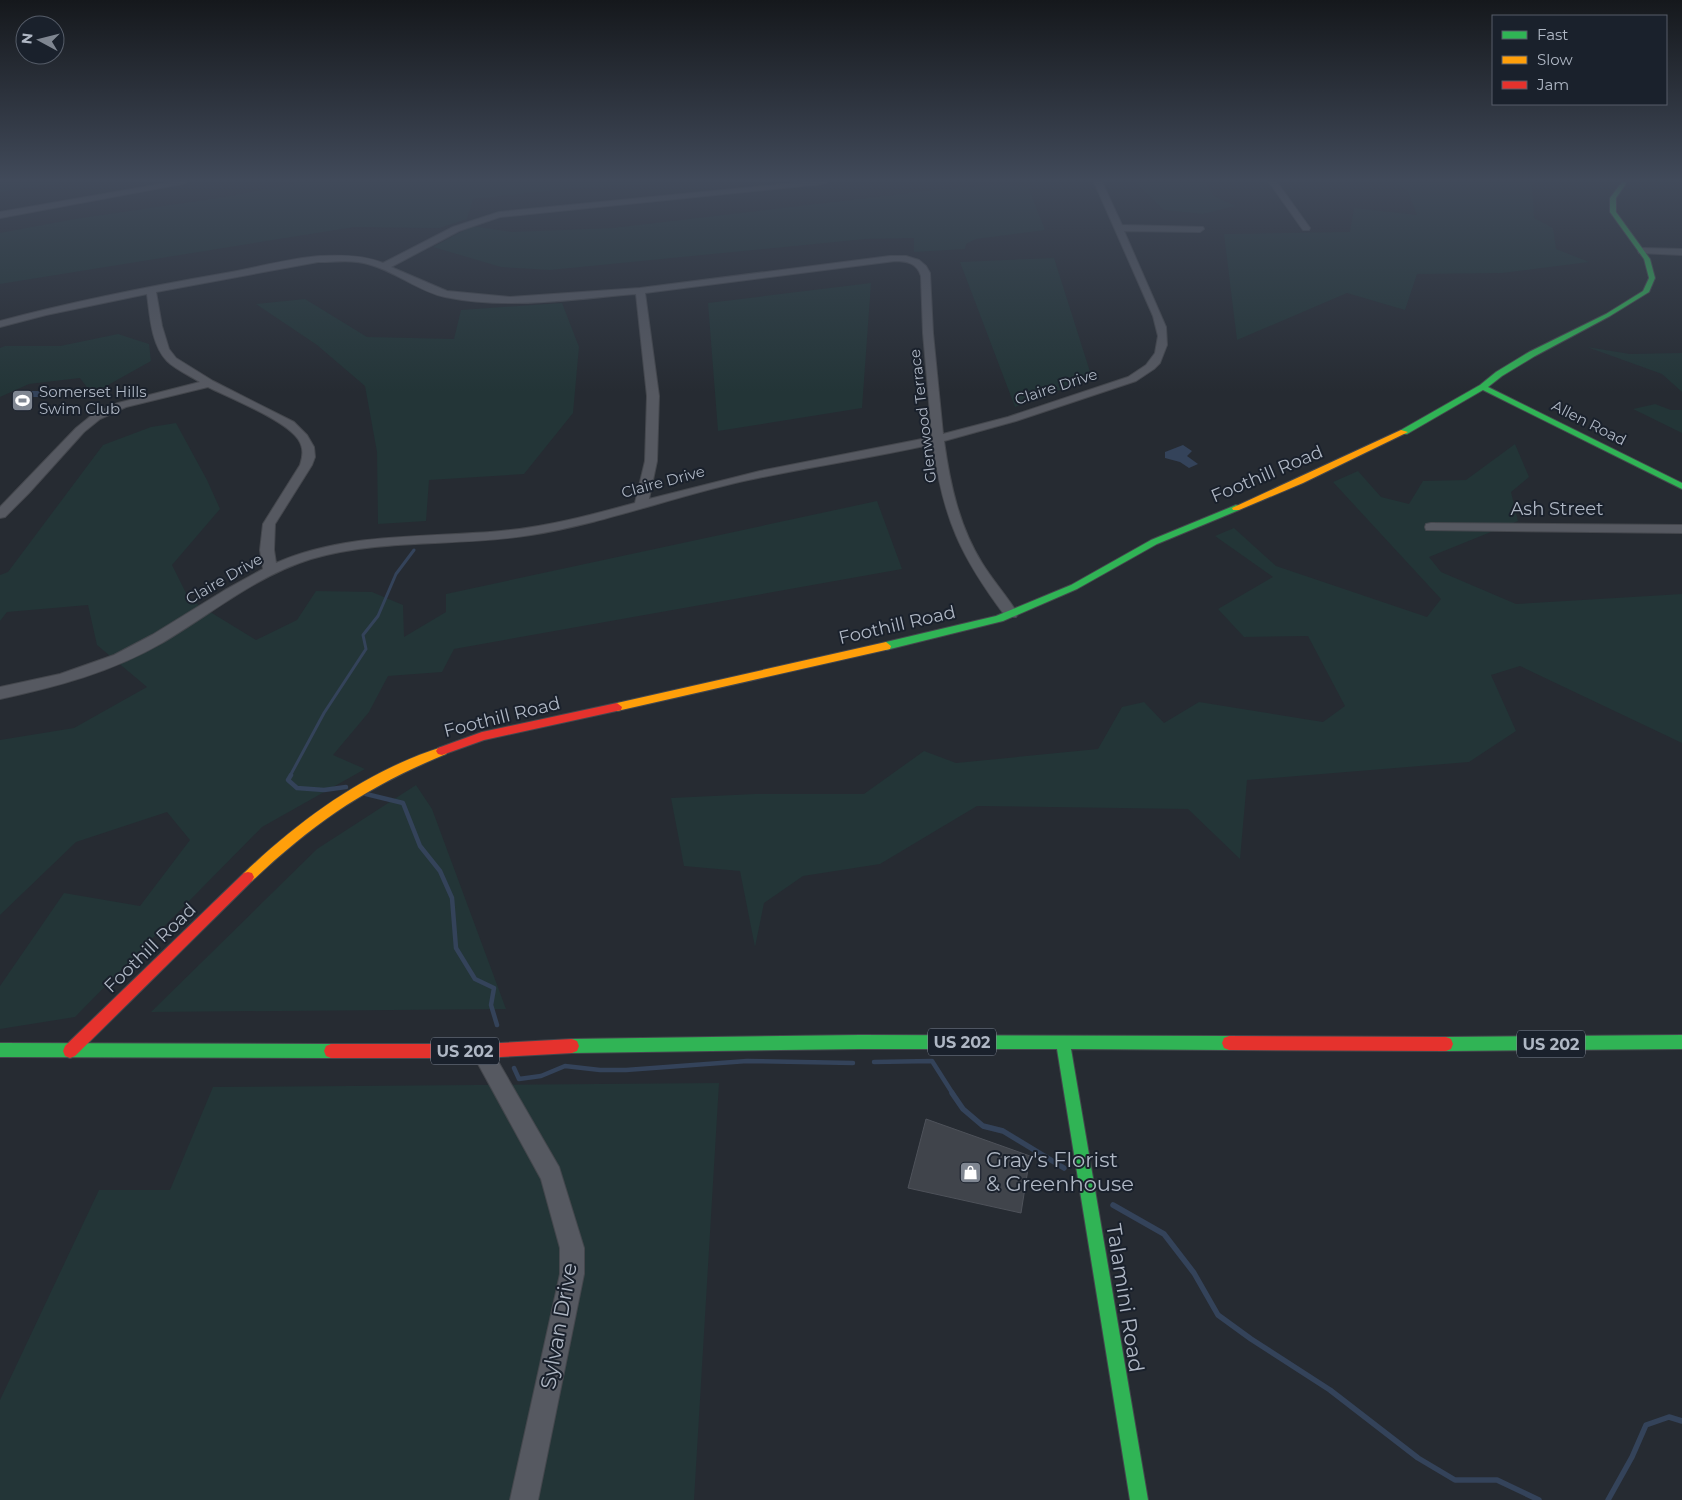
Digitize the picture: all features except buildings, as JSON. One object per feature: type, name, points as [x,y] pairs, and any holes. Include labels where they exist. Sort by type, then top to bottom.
[{"type":"main road","name":"Foothill Road","points":[[70,1051],[269,857],[305,825],[366,784],[405,765],[482,736],[755,676],[936,634],[1011,614],[1074,587],[1154,542],[1300,481],[1401,433],[1483,386],[1532,354],[1608,315],[1646,292],[1652,278],[1647,259],[1643,252]]},
{"type":"main road","name":"Allen Road","points":[[1483,386],[1682,486]]},
{"type":"main road","name":"US 202","points":[[0,1050],[481,1051],[538,1047],[860,1042],[1429,1044],[1682,1042]]},
{"type":"main road","name":"Talamini Road","points":[[1063,1042],[1139,1500]]},
{"type":"street","points":[[385,266],[412,252]]},
{"type":"street","name":"Claire Drive","points":[[0,693],[67,679],[129,654],[158,638],[244,583],[270,570],[328,551],[359,546],[469,539],[533,531],[640,505],[687,491],[790,467],[938,440],[1132,379],[1140,375],[1157,360],[1163,348],[1164,338],[1162,328],[1129,252]]},
{"type":"street","name":"Glenwood Terrace","points":[[640,291],[890,258],[920,264],[925,274],[927,330],[938,440],[945,484],[957,527],[993,591],[1011,614]]},
{"type":"street","points":[[0,324],[45,312],[151,290],[318,259],[353,259],[385,266],[428,288],[445,294],[483,299],[526,300],[640,291],[653,396],[651,461],[640,505]]},
{"type":"street","points":[[151,290],[157,326],[164,350],[172,360],[209,383],[290,424],[303,437],[308,447],[309,457],[306,465],[268,524],[267,550],[270,570]]},
{"type":"street","points":[[0,514],[25,490],[80,430],[96,417],[122,405],[209,383]]},
{"type":"street","name":"Ash Street","points":[[1431,527],[1682,529]]},
{"type":"street","name":"Sylvan Drive","points":[[481,1051],[551,1175],[572,1248],[572,1274],[524,1500]]},
{"type":"shaded area","points":[[0,252],[199,252],[0,284]]},
{"type":"shaded area","points":[[450,252],[733,252],[550,270],[501,267]]},
{"type":"shaded area","points":[[1226,252],[1564,252],[1589,262],[1502,273],[1417,274],[1405,310],[1347,293],[1237,340]]},
{"type":"shaded area","points":[[1054,258],[1092,378],[1015,407],[960,262]]},
{"type":"shaded area","points":[[871,283],[862,408],[718,431],[708,303]]},
{"type":"shaded area","points":[[305,299],[367,337],[454,339],[461,310],[562,303],[579,347],[573,413],[524,474],[429,480],[426,521],[378,524],[377,452],[365,386],[317,345],[256,304]]},
{"type":"shaded area","points":[[118,334],[149,344],[151,361],[92,394],[80,378],[29,384],[0,397],[0,348],[5,346],[60,346]]},
{"type":"shaded area","points":[[1587,347],[1630,354],[1682,353],[1682,392],[1662,374]]},
{"type":"shaded area","points":[[1655,404],[1671,410],[1682,410],[1682,433],[1633,409]]},
{"type":"shaded area","points":[[176,423],[207,480],[220,509],[172,565],[189,599],[256,640],[297,620],[316,591],[372,592],[403,605],[404,637],[446,612],[446,594],[877,501],[902,569],[454,649],[442,672],[388,676],[369,712],[333,755],[365,769],[262,827],[75,1017],[0,1029],[0,986],[64,893],[140,906],[190,840],[167,812],[76,842],[0,915],[0,740],[74,728],[147,687],[97,645],[88,605],[7,612],[0,621],[0,575],[8,572],[103,445],[151,427]]},
{"type":"shaded area","points":[[1515,444],[1529,477],[1511,492],[1518,521],[1429,557],[1441,572],[1516,604],[1682,594],[1682,743],[1520,666],[1491,675],[1516,731],[1469,762],[1247,780],[1240,859],[1188,809],[977,806],[880,864],[803,876],[764,903],[755,947],[740,871],[684,866],[671,798],[755,794],[864,794],[924,751],[956,763],[1098,749],[1122,707],[1144,702],[1164,723],[1199,702],[1323,722],[1345,706],[1308,636],[1244,637],[1218,609],[1273,577],[1215,536],[1234,528],[1276,566],[1427,617],[1441,599],[1333,482],[1358,471],[1381,497],[1409,504],[1423,481],[1466,480]]},
{"type":"shaded area","points":[[416,785],[432,809],[506,1009],[151,1012],[317,849]]},
{"type":"shaded area","points":[[719,1083],[694,1500],[0,1500],[0,1400],[99,1190],[170,1190],[213,1087]]},
{"type":"water","name":"Somerset Hills Swim Club","points":[[29,391],[58,391],[52,397],[31,397],[24,404],[15,404]]},
{"type":"water","points":[[1183,445],[1192,451],[1187,456],[1198,464],[1189,468],[1180,462],[1165,458],[1165,452]]},
{"type":"waterway","points":[[290,776],[324,713],[366,649],[363,635],[378,616],[396,574],[414,550]]},
{"type":"waterway","points":[[291,775],[288,780],[297,788],[324,790],[346,787]]},
{"type":"waterway","points":[[366,794],[403,803],[420,846],[440,871],[452,898],[456,948],[475,979],[494,988],[491,1005],[497,1025]]},
{"type":"waterway","points":[[514,1068],[519,1079],[541,1076],[565,1066],[600,1070],[626,1070],[747,1061],[853,1063]]},
{"type":"waterway","points":[[874,1062],[932,1061],[953,1094]]},
{"type":"waterway","points":[[952,1093],[963,1109],[983,1126],[1003,1131],[1064,1168]]},
{"type":"waterway","points":[[1113,1205],[1164,1234],[1194,1273],[1218,1315],[1251,1339],[1330,1390],[1418,1458],[1455,1480],[1497,1480],[1539,1500]]},
{"type":"waterway","points":[[1608,1500],[1632,1457],[1646,1425],[1669,1417],[1682,1421]]},
{"type":"traffic: fast","points":[[1404,432],[1483,387],[1499,374],[1532,354],[1608,315],[1646,292],[1652,278],[1647,259],[1642,252]]},
{"type":"traffic: fast","points":[[1483,387],[1682,486]]},
{"type":"traffic: fast","points":[[886,646],[999,619],[1074,587],[1154,542],[1236,508]]},
{"type":"traffic: fast","points":[[572,1046],[860,1042],[1229,1043]]},
{"type":"traffic: fast","points":[[1063,1042],[1139,1500]]},
{"type":"traffic: fast","points":[[1446,1044],[1682,1042]]},
{"type":"traffic: fast","points":[[0,1050],[331,1051]]},
{"type":"traffic: slow","points":[[1236,508],[1300,481],[1404,432]]},
{"type":"traffic: slow","points":[[617,707],[886,646]]},
{"type":"traffic: slow","points":[[248,877],[293,836],[338,803],[386,775],[442,751]]},
{"type":"traffic: jam","points":[[442,751],[482,736],[617,707]]},
{"type":"traffic: jam","points":[[70,1051],[248,877]]},
{"type":"traffic: jam","points":[[1229,1043],[1446,1044]]},
{"type":"traffic: jam","points":[[331,1051],[481,1051],[572,1046]]},
{"type":"place","name":"Somerset Hills Swim Club","points":[[23,401]]},
{"type":"place","name":"Gray's Florist & Greenhouse","points":[[970,1172]]}]
